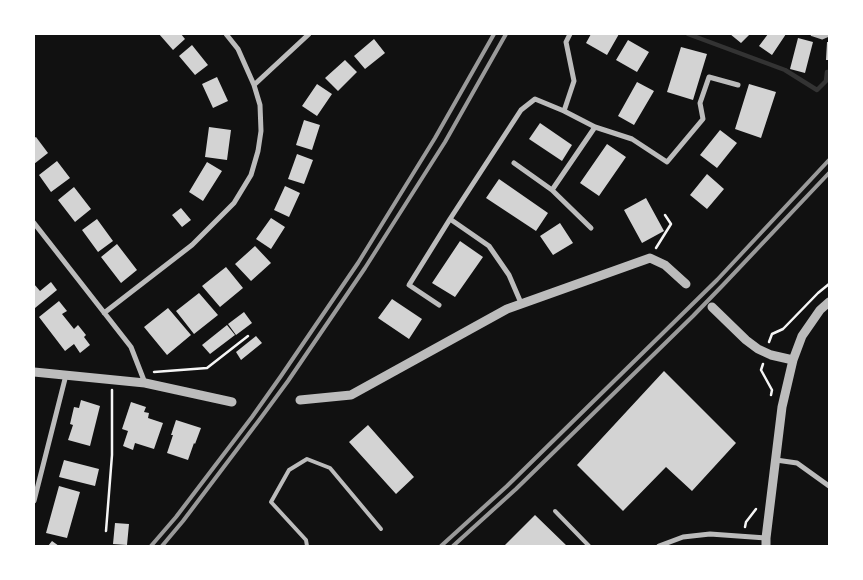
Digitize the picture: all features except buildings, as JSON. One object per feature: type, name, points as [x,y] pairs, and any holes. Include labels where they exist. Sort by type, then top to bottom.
[{"type":"street","points":[[104,313],[192,245],[234,203],[251,175],[258,151],[260,105],[254,85],[238,49],[226,34]]},
{"type":"street","points":[[254,85],[309,34]]},
{"type":"street","points":[[564,111],[574,81],[566,42],[570,34]]},
{"type":"street","points":[[813,34],[822,37],[829,34]]},
{"type":"street","points":[[439,305],[409,285],[521,110],[534,99],[564,111],[595,127],[632,139],[667,162],[703,119],[700,103],[709,77],[738,85]]},
{"type":"street","points":[[552,190],[595,127]]},
{"type":"street","points":[[514,163],[552,190],[591,228]]},
{"type":"street","points":[[450,219],[489,246],[509,275],[521,303]]},
{"type":"street","points":[[34,223],[131,347],[145,383]]},
{"type":"street","points":[[300,400],[351,395],[507,308],[650,258],[665,265],[686,284]]},
{"type":"street","points":[[658,546],[683,537],[710,534],[744,536],[766,542],[782,407],[793,360],[802,336],[820,310],[829,302]]},
{"type":"street","points":[[712,307],[758,349],[771,356],[793,360]]},
{"type":"street","points":[[34,372],[145,383],[232,402]]},
{"type":"street","points":[[34,501],[66,375]]},
{"type":"street","points":[[776,460],[797,463],[829,486]]},
{"type":"lane","points":[[307,546],[306,540],[271,502],[289,470],[307,459],[330,468],[381,529]]},
{"type":"lane","points":[[554,511],[589,546]]},
{"type":"path","points":[[650,258],[671,224],[665,215]]},
{"type":"path","points":[[772,334],[783,329],[818,292],[829,284]]},
{"type":"path","points":[[140,373],[207,368],[248,336]]},
{"type":"path","points":[[761,370],[772,390],[770,399]]},
{"type":"path","points":[[106,531],[112,455],[112,380]]},
{"type":"path","points":[[744,536],[746,522],[759,506]]},
{"type":"waterway","points":[[688,34],[785,70],[817,90],[826,81],[827,72],[829,72]]},
{"type":"railway","points":[[151,546],[176,517],[252,417],[358,263],[435,138],[494,34]]},
{"type":"railway","points":[[162,546],[183,521],[288,381],[365,268],[445,142],[506,34]]},
{"type":"railway","points":[[441,546],[507,486],[717,280],[829,160]]},
{"type":"railway","points":[[453,546],[516,489],[693,316],[829,173]]}]
